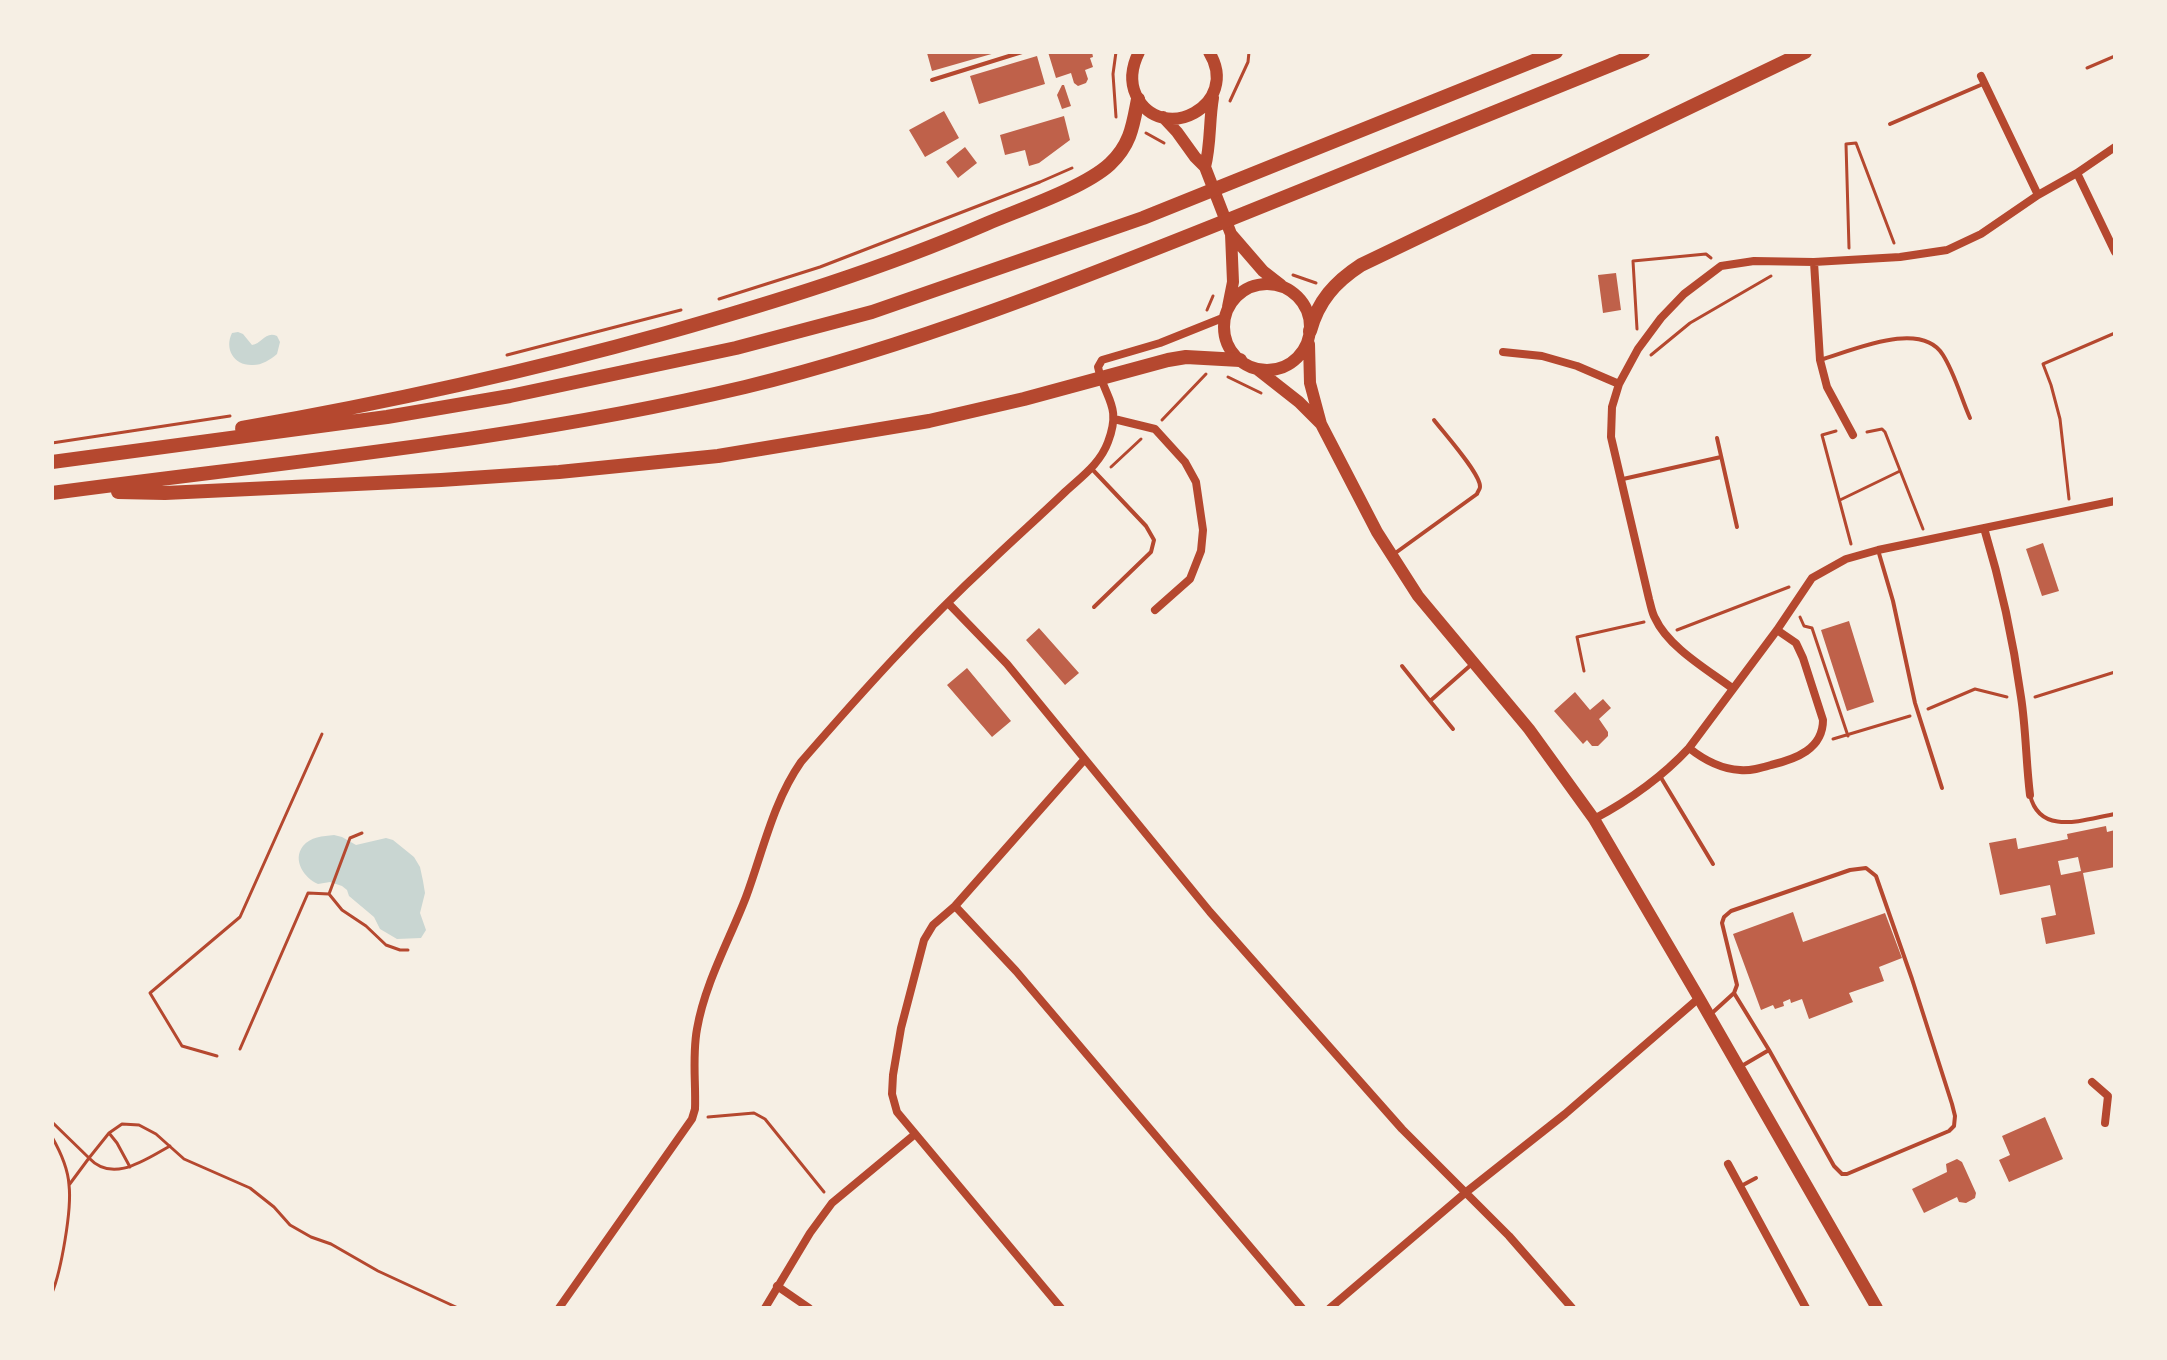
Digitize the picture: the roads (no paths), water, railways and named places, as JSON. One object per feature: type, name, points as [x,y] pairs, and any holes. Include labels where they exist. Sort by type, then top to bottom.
[{"type":"highway","points":[[52,462],[387,417],[510,396],[736,348],[872,312],[1143,218],[1556,52]]},
{"type":"highway","points":[[59,492],[395,450],[520,431],[638,410],[838,361],[1038,296],[1643,52]]},
{"type":"highway","points":[[1310,334],[1314,316],[1327,294],[1361,265],[1805,52]]},
{"type":"highway","points":[[52,462],[423,394],[579,357],[851,277],[945,242],[1072,187],[1108,166],[1123,150],[1132,129],[1138,99]]},
{"type":"highway","points":[[59,492],[165,493],[441,480],[718,456],[929,421],[1186,357],[1240,360]]},
{"type":"main road","points":[[1136,52],[1132,82],[1138,99],[1149,110],[1163,117],[1192,115],[1202,109],[1215,91]]},
{"type":"main road","points":[[1206,170],[1217,69],[1209,52]]},
{"type":"main road","points":[[1163,117],[1206,170],[1231,234],[1233,282],[1224,328],[1230,348],[1240,360],[1257,369],[1299,402],[1321,424]]},
{"type":"main road","points":[[1231,234],[1263,271],[1298,297],[1305,307],[1309,317],[1310,383],[1321,424],[1377,532],[1418,596],[1529,729],[1594,819],[1877,1308]]},
{"type":"main road","points":[[1226,314],[1243,291],[1254,286],[1265,284],[1287,289]]},
{"type":"main road","points":[[1257,369],[1273,370],[1294,361],[1310,334]]},
{"type":"street","points":[[1982,80],[2038,195]]},
{"type":"street","points":[[1732,688],[1683,651],[1655,619],[1636,551],[1611,437],[1612,407],[1619,384],[1638,349],[1684,294],[1721,266],[1754,261],[1814,262],[1900,257],[1947,250],[1981,234],[2115,147]]},
{"type":"street","points":[[2077,173],[2115,252]]},
{"type":"street","points":[[1814,262],[1820,360],[1827,387],[1851,432]]},
{"type":"street","points":[[559,1308],[692,1119],[699,1017],[746,898],[780,796],[796,769],[879,674],[948,603],[1101,458],[1114,419],[1114,407],[1100,377],[1098,367],[1102,360],[1160,343],[1226,314]]},
{"type":"street","points":[[1503,352],[1542,356],[1577,366],[1619,384]]},
{"type":"street","points":[[1114,419],[1155,429],[1185,462],[1196,482],[1203,530],[1201,551],[1190,579],[1155,610]]},
{"type":"street","points":[[1594,819],[1660,776],[1689,748],[1812,578],[1854,556],[2115,501]]},
{"type":"street","points":[[1984,528],[2002,590],[2022,699],[2030,795]]},
{"type":"street","points":[[948,603],[1007,664],[1220,923],[1402,1129],[1509,1236],[1572,1308]]},
{"type":"street","points":[[1689,748],[1702,759],[1724,767],[1752,770],[1788,761],[1804,754],[1817,742],[1823,720],[1803,658],[1796,643],[1777,630]]},
{"type":"street","points":[[1061,1308],[914,1135],[897,1112],[892,1094],[898,1044],[924,940],[933,925],[955,906],[1084,760]]},
{"type":"street","points":[[955,906],[1016,971],[1302,1308]]},
{"type":"street","points":[[1330,1308],[1465,1193],[1565,1114],[1699,998]]},
{"type":"street","points":[[2092,1082],[2111,1094],[2105,1123]]},
{"type":"street","points":[[765,1308],[810,1233],[832,1203],[914,1135]]},
{"type":"street","points":[[1728,1164],[1806,1308]]},
{"type":"street","points":[[777,1286],[809,1308]]},
{"type":"lane","points":[[932,80],[1022,52]]},
{"type":"lane","points":[[1890,124],[1982,80]]},
{"type":"lane","points":[[1820,360],[1890,339],[1914,337],[1932,342],[1942,354],[1970,418]]},
{"type":"lane","points":[[1392,555],[1477,494],[1480,488],[1470,466],[1434,420]]},
{"type":"lane","points":[[1717,438],[1737,527]]},
{"type":"lane","points":[[1620,479],[1721,457]]},
{"type":"lane","points":[[1091,468],[1146,526],[1154,540],[1151,552],[1094,607]]},
{"type":"lane","points":[[1878,550],[1893,601],[1918,713],[1942,788]]},
{"type":"lane","points":[[1430,701],[1474,663]]},
{"type":"lane","points":[[1402,666],[1453,729]]},
{"type":"lane","points":[[1660,776],[1713,864]]},
{"type":"lane","points":[[2030,795],[2040,815],[2053,821],[2070,822],[2115,814]]},
{"type":"lane","points":[[1709,1015],[1734,993],[1737,985],[1722,923],[1724,917],[1731,911],[1850,870],[1866,868],[1873,872],[1912,979],[1952,1104],[1954,1126],[1949,1131],[1842,1174],[1834,1166],[1734,993]]},
{"type":"lane","points":[[1739,1067],[1769,1050]]},
{"type":"lane","points":[[1741,1186],[1756,1178]]}]
